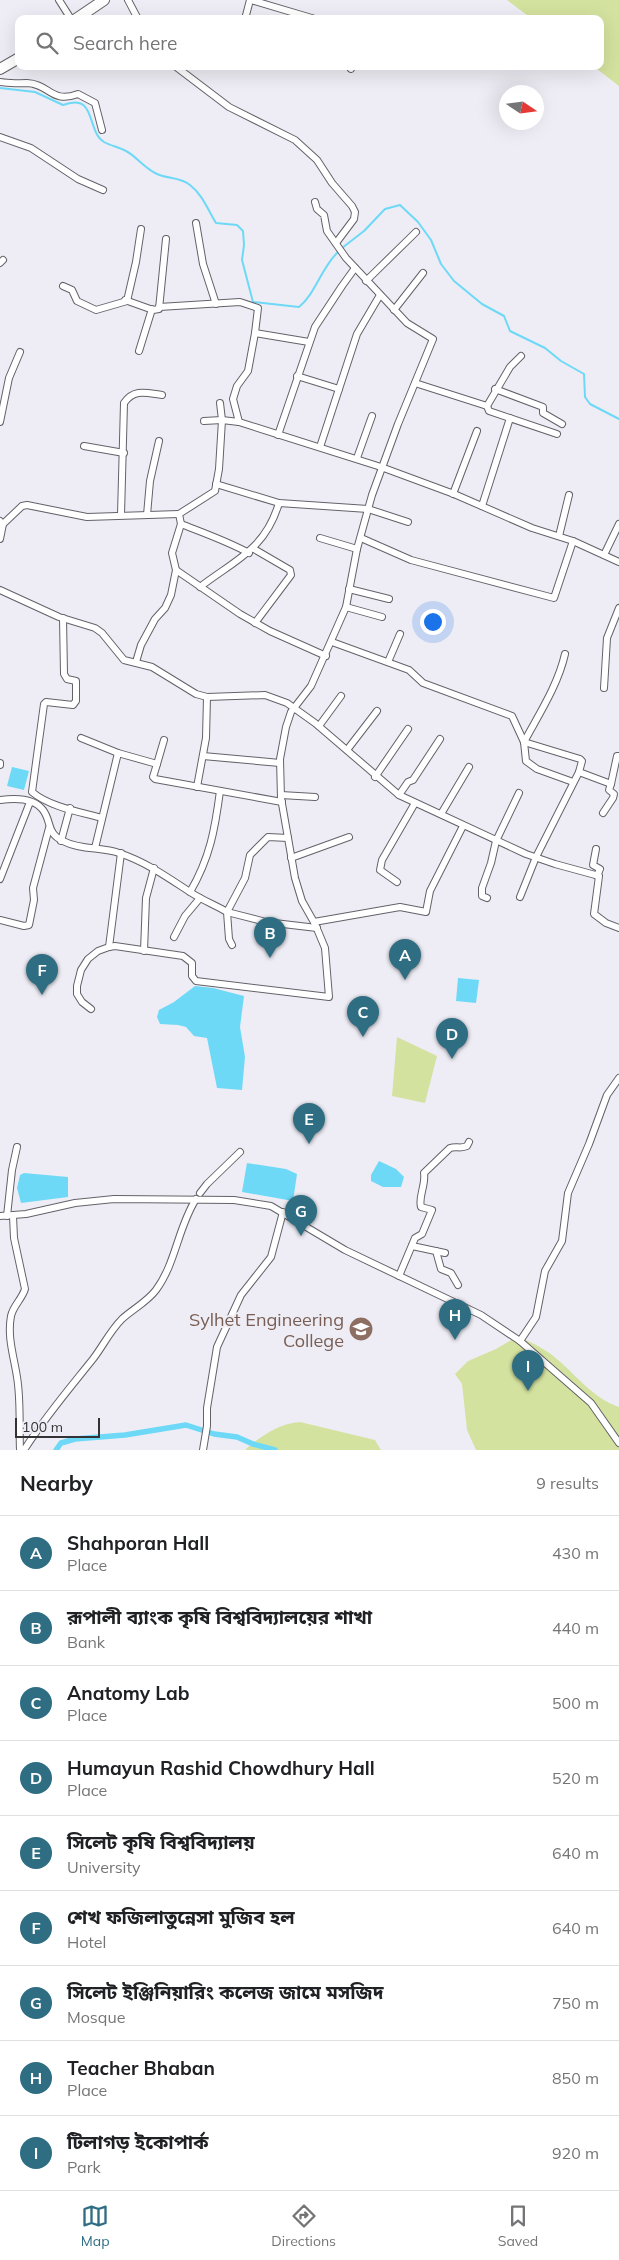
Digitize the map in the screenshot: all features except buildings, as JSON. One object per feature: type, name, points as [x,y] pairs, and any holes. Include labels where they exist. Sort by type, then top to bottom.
[{"type":"main road","points":[[82,15],[104,0]]},
{"type":"main road","points":[[0,69],[15,60]]},
{"type":"street","points":[[59,0],[68,15]]},
{"type":"street","points":[[128,0],[136,15]]},
{"type":"street","points":[[246,15],[250,0],[301,15]]},
{"type":"street","points":[[180,70],[229,106],[295,140],[317,160],[355,212],[354,219],[336,243]]},
{"type":"street","points":[[0,82],[13,85],[28,83],[57,96],[67,98],[78,94],[95,103],[102,130]]},
{"type":"street","points":[[0,137],[31,148],[78,179],[103,190]]},
{"type":"street","points":[[91,1009],[82,1002],[77,994],[81,970],[88,959],[109,947],[187,958],[192,963],[192,976],[196,981],[329,997],[325,948],[316,925],[302,901],[291,858],[281,798],[280,763],[286,727],[295,707],[311,686],[326,656],[346,607],[357,549],[368,509],[382,466],[433,339],[407,323],[346,258],[327,231],[324,215],[317,209],[315,202]]},
{"type":"street","points":[[196,223],[203,264],[216,304]]},
{"type":"street","points":[[124,300],[136,262],[141,229]]},
{"type":"street","points":[[366,280],[416,232]]},
{"type":"street","points":[[63,286],[72,290],[76,301],[96,310],[124,300],[152,310],[159,310],[166,239]]},
{"type":"street","points":[[278,435],[309,342],[326,309],[355,268]]},
{"type":"street","points":[[394,310],[423,273]]},
{"type":"street","points":[[320,447],[357,334],[380,295]]},
{"type":"street","points":[[159,307],[240,302],[258,308],[248,371],[237,386],[233,399],[239,422]]},
{"type":"street","points":[[139,351],[152,310]]},
{"type":"street","points":[[255,333],[309,342]]},
{"type":"street","points":[[0,422],[9,378],[20,352]]},
{"type":"street","points":[[487,406],[495,389],[510,367],[521,356]]},
{"type":"street","points":[[297,376],[339,389]]},
{"type":"street","points":[[415,384],[487,406],[489,411],[556,434]]},
{"type":"street","points":[[495,389],[544,407],[543,413],[545,416],[562,424]]},
{"type":"street","points":[[121,516],[124,406],[128,397],[138,392],[162,395]]},
{"type":"street","points":[[0,539],[2,522],[22,506],[27,505],[87,517],[179,514],[215,491],[219,469],[222,420],[220,403]]},
{"type":"street","points":[[357,458],[372,416]]},
{"type":"street","points":[[482,506],[510,418]]},
{"type":"street","points":[[204,421],[222,420],[239,422],[382,466],[532,528],[573,541],[619,562]]},
{"type":"street","points":[[453,494],[477,430]]},
{"type":"street","points":[[147,515],[150,481],[159,441]]},
{"type":"street","points":[[84,446],[124,453]]},
{"type":"street","points":[[216,484],[279,503],[368,509],[408,522]]},
{"type":"street","points":[[559,536],[569,495]]},
{"type":"street","points":[[200,587],[251,551],[274,519],[279,503]]},
{"type":"street","points":[[136,662],[141,645],[155,619],[165,608],[171,595],[176,570],[172,553],[181,524],[179,514]]},
{"type":"street","points":[[181,524],[217,539],[226,540],[290,570],[292,574],[255,622]]},
{"type":"street","points":[[604,555],[619,524]]},
{"type":"street","points":[[320,538],[357,549]]},
{"type":"street","points":[[361,538],[411,560],[554,598],[557,594],[573,541]]},
{"type":"street","points":[[176,570],[221,603],[292,642],[326,656]]},
{"type":"street","points":[[349,589],[389,599]]},
{"type":"street","points":[[0,590],[63,618],[95,628],[102,633],[124,660],[152,667],[196,694],[207,696],[265,695],[295,707],[399,796],[496,841],[536,857],[598,876]]},
{"type":"street","points":[[346,607],[382,617]]},
{"type":"street","points":[[604,688],[607,638],[619,608]]},
{"type":"street","points":[[63,618],[64,674],[67,679],[76,681],[76,701],[73,705],[46,702],[44,704],[32,792],[70,808],[102,818]]},
{"type":"street","points":[[388,662],[400,634]]},
{"type":"street","points":[[332,642],[409,670],[424,683],[512,716],[524,742],[526,761],[537,769],[573,782]]},
{"type":"street","points":[[524,742],[550,694],[563,665],[565,654]]},
{"type":"street","points":[[197,786],[207,730],[207,696]]},
{"type":"street","points":[[319,726],[341,696]]},
{"type":"street","points":[[347,750],[377,711]]},
{"type":"street","points":[[375,777],[408,729]]},
{"type":"street","points":[[81,738],[118,753],[157,764]]},
{"type":"street","points":[[399,796],[408,782],[413,780],[440,739]]},
{"type":"street","points":[[164,740],[154,779],[220,791],[281,798],[315,797]]},
{"type":"street","points":[[520,897],[536,857],[579,772],[582,761],[524,742]]},
{"type":"street","points":[[95,848],[118,753]]},
{"type":"street","points":[[203,756],[280,763]]},
{"type":"street","points":[[603,812],[613,798],[614,794],[609,790],[617,756],[619,756]]},
{"type":"street","points":[[441,814],[469,767]]},
{"type":"street","points":[[579,772],[611,784]]},
{"type":"street","points":[[190,892],[200,875],[211,849],[220,791]]},
{"type":"street","points":[[487,898],[482,896],[482,888],[496,841],[519,793]]},
{"type":"street","points":[[0,800],[11,798],[30,802],[43,810],[51,832],[61,841],[121,853],[154,868],[190,892],[227,912],[266,922],[316,925],[400,907],[426,912],[430,891],[463,826]]},
{"type":"street","points":[[0,879],[30,802]]},
{"type":"street","points":[[397,882],[382,874],[380,870],[382,860],[415,803]]},
{"type":"street","points":[[61,841],[70,808]]},
{"type":"street","points":[[0,920],[24,926],[29,925],[34,900],[33,888],[49,826]]},
{"type":"street","points":[[232,945],[229,939],[227,912],[245,878],[250,854],[268,837],[288,838]]},
{"type":"street","points":[[291,858],[349,837]]},
{"type":"street","points":[[596,849],[593,864],[600,869],[598,876],[600,876],[594,914],[606,923],[619,928]]},
{"type":"street","points":[[109,947],[121,853]]},
{"type":"street","points":[[144,952],[146,898],[154,868]]},
{"type":"street","points":[[174,937],[185,916],[200,898]]},
{"type":"street","points":[[520,1341],[536,1317],[544,1271],[562,1241],[568,1193],[607,1095],[619,1078]]},
{"type":"street","points":[[398,1276],[416,1238],[422,1234],[432,1210],[421,1207],[420,1204],[425,1186],[424,1173],[450,1148],[455,1146],[463,1148],[469,1142]]},
{"type":"street","points":[[17,1147],[12,1170],[7,1216],[14,1238],[25,1289],[11,1315],[10,1346],[17,1376],[20,1401],[20,1450]]},
{"type":"street","points":[[24,1450],[58,1400],[70,1388],[107,1337],[122,1320],[156,1291],[166,1274],[183,1224],[198,1196],[207,1184],[240,1152]]},
{"type":"street","points":[[7,1216],[75,1203],[114,1199],[198,1196],[256,1202],[283,1212],[345,1250],[447,1297],[481,1315],[520,1341],[592,1403],[619,1443]]},
{"type":"street","points":[[203,1450],[208,1426],[207,1408],[217,1347],[241,1295],[271,1257],[283,1212]]},
{"type":"street","points":[[412,1246],[445,1253]]},
{"type":"street","points":[[436,1251],[441,1269],[451,1273],[458,1285]]},
{"type":"green space","points":[[507,0],[619,0],[619,86],[598,70],[604,70],[604,15],[527,15]]},
{"type":"green space","points":[[397,1037],[437,1056],[425,1103],[392,1096]]},
{"type":"green space","points":[[518,1336],[549,1353],[594,1393],[619,1407],[619,1450],[476,1450],[467,1430],[462,1384],[455,1374],[468,1361],[496,1349]]},
{"type":"green space","points":[[300,1422],[375,1440],[381,1450],[245,1450],[270,1432],[285,1425]]},
{"type":"water","points":[[12,767],[29,771],[24,790],[7,786]]},
{"type":"water","points":[[458,978],[479,980],[476,1003],[456,1001]]},
{"type":"water","points":[[195,986],[213,988],[244,996],[240,1027],[245,1057],[242,1090],[217,1088],[207,1038],[194,1036],[186,1027],[160,1024],[157,1017],[159,1010],[174,1002]]},
{"type":"water","points":[[379,1161],[396,1169],[404,1177],[401,1187],[383,1187],[371,1181],[371,1175]]},
{"type":"water","points":[[247,1163],[286,1169],[297,1174],[293,1201],[242,1192]]},
{"type":"water","points":[[24,1173],[68,1177],[68,1197],[21,1203],[17,1188],[20,1175]]},
{"type":"waterway","points":[[0,88],[35,92],[63,105],[74,102],[81,104],[90,114],[98,137],[104,142],[130,153],[148,169],[157,174],[190,185],[201,198],[216,223],[237,225],[243,231],[242,260],[253,302],[299,307],[310,295],[327,265],[338,252]]},
{"type":"waterway","points":[[342,248],[364,231],[385,209],[400,205],[418,222],[431,240],[441,264],[454,281],[482,304],[504,316],[510,331],[545,348],[561,361],[584,374],[585,397],[590,404],[619,419]]},
{"type":"waterway","points":[[56,1450],[61,1443],[75,1439],[125,1435],[186,1425],[214,1434],[237,1437],[275,1450]]},
{"type":"place","name":"রূপালী ব্যাংক কৃষি বিশ্ববিদ্যালয়ের শাখা","points":[[270,958]]},
{"type":"place","name":"Shahporan Hall","points":[[405,980]]},
{"type":"place","name":"শেখ ফজিলাতুন্নেসা মুজিব হল","points":[[42,995]]},
{"type":"place","name":"Anatomy Lab","points":[[363,1037]]},
{"type":"place","name":"Humayun Rashid Chowdhury Hall","points":[[452,1059]]},
{"type":"place","name":"সিলেট কৃষি বিশ্ববিদ্যালয়","points":[[309,1144]]},
{"type":"place","name":"সিলেট ইঞ্জিনিয়ারিং কলেজ জামে মসজিদ","points":[[301,1236]]},
{"type":"place","name":"Sylhet Engineering College","points":[[361,1329]]},
{"type":"place","name":"Teacher Bhaban","points":[[455,1340]]},
{"type":"place","name":"টিলাগড় ইকোপার্ক","points":[[528,1391]]}]
